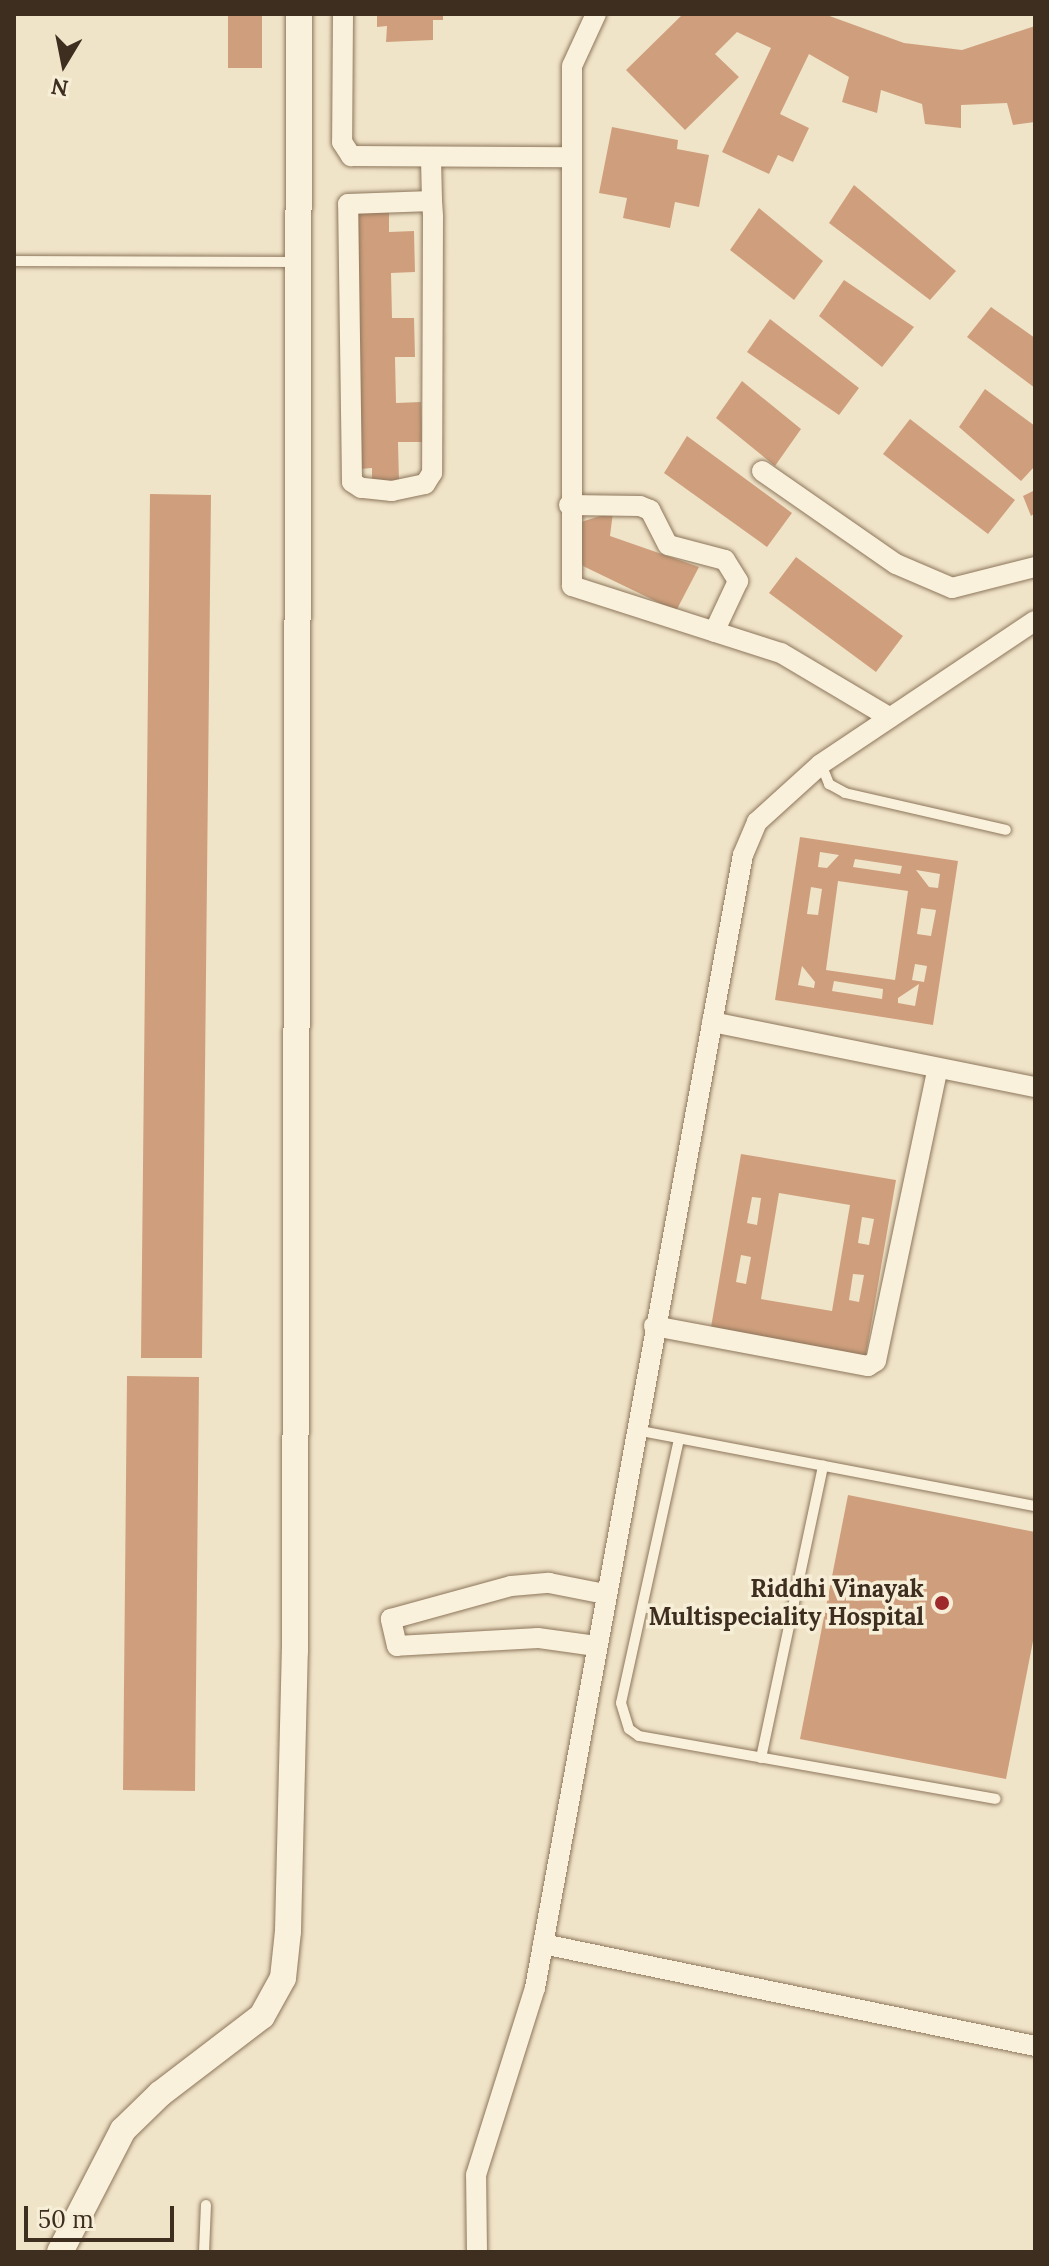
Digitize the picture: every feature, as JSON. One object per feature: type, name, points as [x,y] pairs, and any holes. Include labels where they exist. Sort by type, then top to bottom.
[{"type":"street","points":[[60,2252],[123,2130],[160,2094],[262,2016],[283,1978],[295,1651],[299,14]]},
{"type":"street","points":[[343,14],[342,142],[351,156],[431,159],[570,157]]},
{"type":"street","points":[[596,14],[572,66],[569,505],[572,586],[781,653],[889,717]]},
{"type":"street","points":[[431,159],[432,201],[432,473],[425,484],[392,491],[361,488],[352,482],[348,204],[432,201]]},
{"type":"street","points":[[762,471],[896,564],[952,588],[1035,567]]},
{"type":"street","points":[[569,505],[640,506],[650,510],[668,545],[725,560],[738,581],[714,632]]},
{"type":"street","points":[[477,2252],[476,2175],[535,1988],[634,1429],[743,855],[757,822],[821,764],[1035,621]]},
{"type":"street","points":[[712,1022],[1035,1087]]},
{"type":"street","points":[[654,1326],[868,1366],[876,1361],[938,1068]]},
{"type":"street","points":[[596,1646],[538,1638],[397,1646],[391,1619],[511,1586],[549,1583],[605,1594]]},
{"type":"street","points":[[543,1944],[1035,2046]]},
{"type":"lane","points":[[14,261],[298,262]]},
{"type":"lane","points":[[821,764],[829,784],[845,793],[1006,830]]},
{"type":"lane","points":[[634,1429],[1035,1506]]},
{"type":"lane","points":[[679,1439],[622,1715],[629,1729],[639,1736],[995,1799]]},
{"type":"lane","points":[[761,1758],[823,1466]]},
{"type":"lane","points":[[204,2252],[206,2205]]},
{"type":"building","points":[[228,14],[262,14],[262,68],[228,68]]},
{"type":"building","points":[[377,14],[443,14],[443,20],[433,20],[433,40],[386,42],[387,26],[377,27]]},
{"type":"building","points":[[683,14],[824,14],[904,43],[962,50],[1035,26],[1035,122],[1013,125],[1007,103],[961,105],[961,128],[925,124],[922,104],[881,90],[877,113],[842,102],[849,77],[809,54],[780,114],[809,128],[793,162],[778,155],[769,174],[722,152],[771,48],[737,32],[715,54],[739,77],[685,130],[626,70]]},
{"type":"building","points":[[612,127],[678,140],[677,149],[709,155],[699,207],[675,202],[670,228],[623,218],[627,198],[599,193]]},
{"type":"building","points":[[854,185],[956,271],[930,300],[829,223]]},
{"type":"building","points":[[389,206],[389,232],[414,231],[415,272],[391,273],[392,318],[414,318],[415,357],[395,357],[396,403],[421,402],[422,442],[398,442],[399,482],[372,483],[372,468],[360,469],[355,207]]},
{"type":"building","points":[[759,208],[823,261],[794,300],[730,250]]},
{"type":"building","points":[[844,280],[914,327],[882,367],[819,316]]},
{"type":"building","points":[[991,307],[1035,338],[1035,388],[967,337]]},
{"type":"building","points":[[770,319],[859,388],[839,415],[747,352]]},
{"type":"building","points":[[742,381],[801,429],[775,466],[716,418]]},
{"type":"building","points":[[985,389],[1035,426],[1035,466],[1021,481],[959,427]]},
{"type":"building","points":[[910,419],[1015,500],[988,534],[883,454]]},
{"type":"building","points":[[687,436],[792,513],[767,547],[664,473]]},
{"type":"building","points":[[1035,490],[1035,513],[1031,516],[1023,496]]},
{"type":"building","points":[[150,494],[211,495],[202,1358],[141,1358]]},
{"type":"building","points":[[613,512],[610,536],[699,567],[676,611],[583,566],[577,557],[581,522]]},
{"type":"building","points":[[796,557],[903,636],[876,672],[769,593]]},
{"type":"building","points":[[800,837],[958,861],[933,1025],[775,1000]],"holes":[[[820,852],[839,855],[827,868],[818,867]],[[855,859],[902,866],[900,874],[853,867]],[[916,870],[940,874],[938,888],[929,887]],[[838,881],[908,891],[895,980],[826,970]],[[811,887],[822,889],[818,915],[807,914]],[[921,908],[936,910],[931,936],[917,934]],[[915,964],[927,966],[924,982],[912,980]],[[802,966],[815,982],[814,988],[798,985]],[[834,981],[883,989],[882,999],[832,991]],[[919,984],[915,1006],[898,1003],[898,998]]]},
{"type":"building","points":[[741,1154],[896,1180],[865,1360],[710,1333]],"holes":[[[779,1193],[850,1205],[832,1311],[761,1299]],[[752,1197],[761,1198],[757,1225],[747,1223]],[[862,1217],[874,1219],[869,1245],[858,1243]],[[741,1255],[751,1257],[746,1284],[736,1282]],[[853,1274],[864,1275],[859,1302],[849,1300]]]},
{"type":"building","points":[[127,1376],[199,1377],[195,1791],[123,1790]]},
{"type":"building","points":[[848,1495],[1035,1532],[1035,1631],[1006,1779],[800,1739]]},
{"type":"place","name":"Riddhi Vinayak Multispeciality Hospital","points":[[942,1603]]}]
